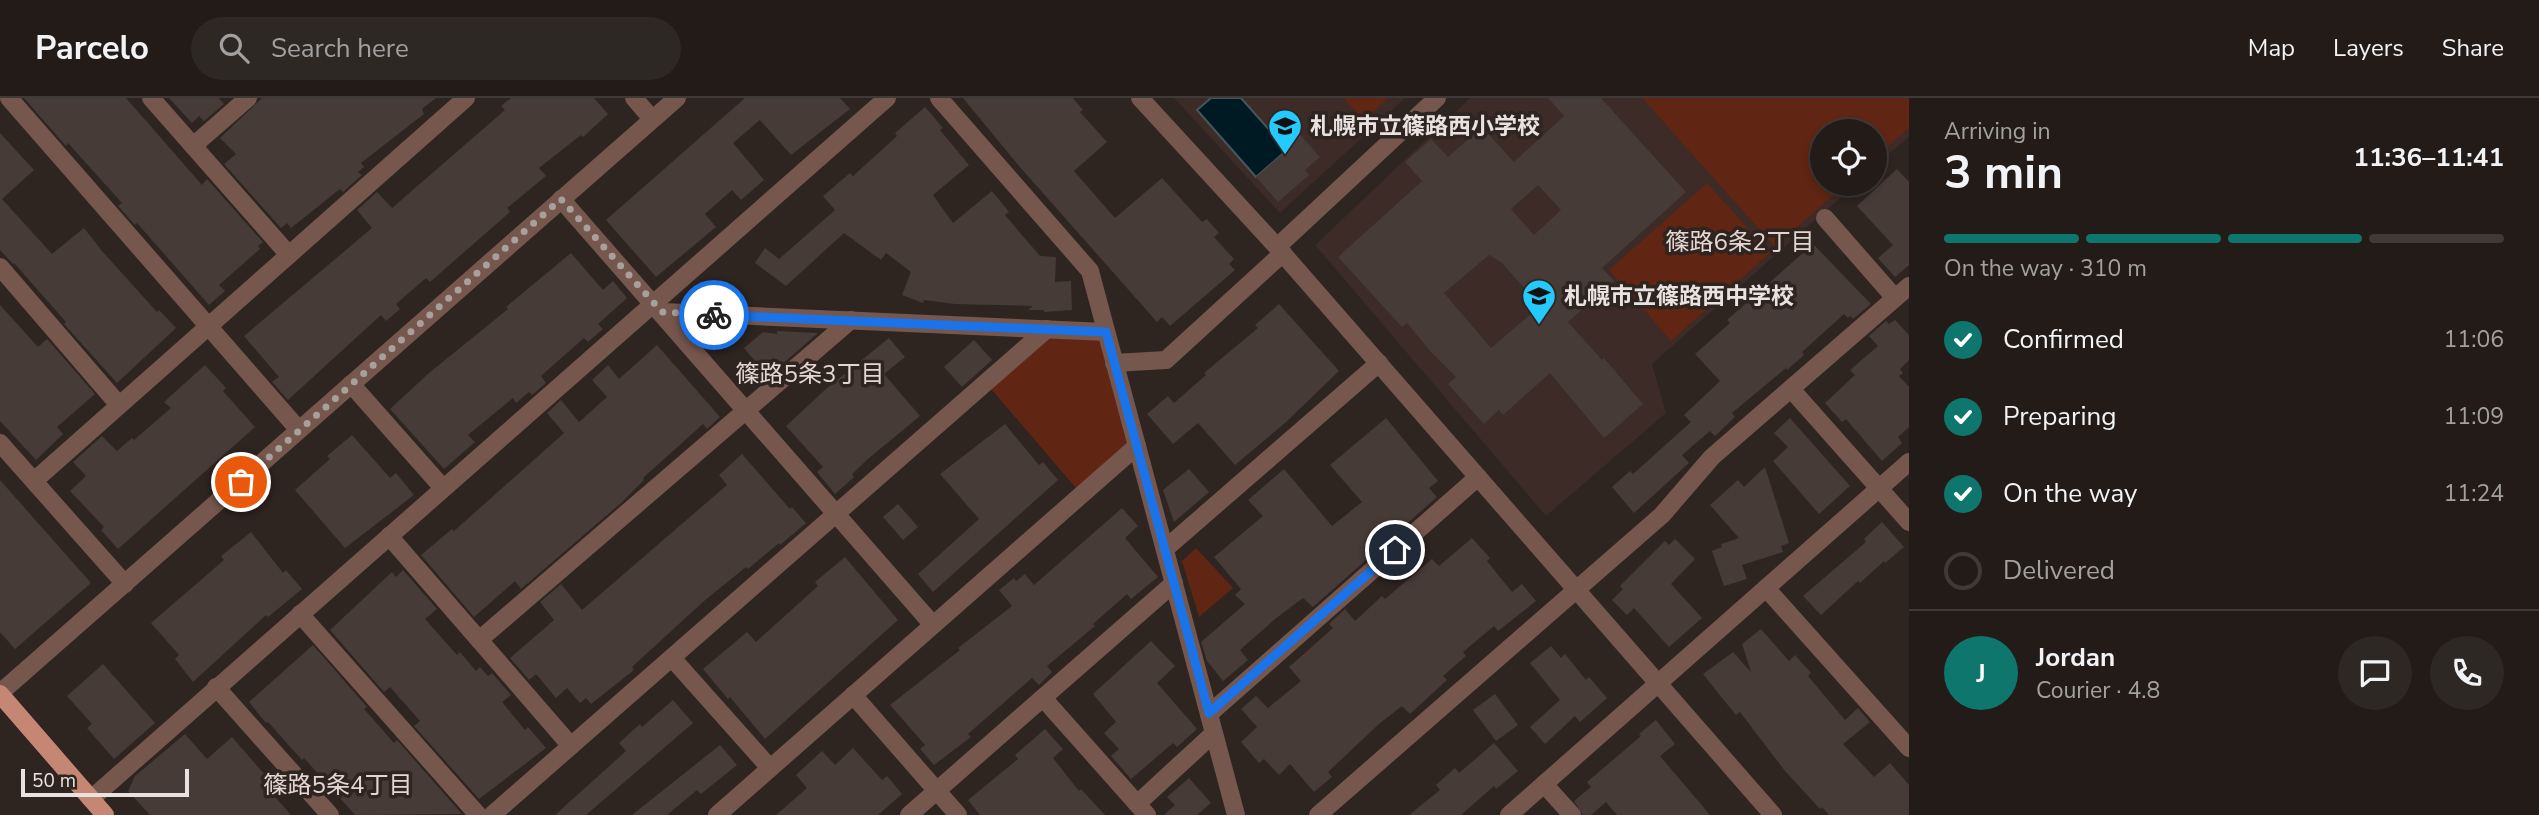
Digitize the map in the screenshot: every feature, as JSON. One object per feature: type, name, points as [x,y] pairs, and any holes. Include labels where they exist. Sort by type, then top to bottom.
[{"type":"main road","points":[[0,693],[105,815]]},
{"type":"street","points":[[9,98],[299,430]]},
{"type":"street","points":[[151,98],[289,255]]},
{"type":"street","points":[[193,146],[248,98]]},
{"type":"street","points":[[34,481],[466,98]]},
{"type":"street","points":[[634,98],[652,119]]},
{"type":"street","points":[[0,693],[677,98]]},
{"type":"street","points":[[91,799],[443,488],[658,308],[887,98]]},
{"type":"street","points":[[939,98],[1090,271],[1236,815]]},
{"type":"street","points":[[1140,98],[1280,250],[1773,815]]},
{"type":"street","points":[[1114,363],[1166,360],[1437,98]]},
{"type":"street","points":[[561,199],[933,625]]},
{"type":"street","points":[[1825,218],[1895,298]]},
{"type":"street","points":[[0,267],[119,405]]},
{"type":"street","points":[[1318,815],[1662,514],[1712,457],[1909,286]]},
{"type":"street","points":[[658,308],[1106,332]]},
{"type":"street","points":[[479,640],[851,320]]},
{"type":"street","points":[[492,815],[1047,329]]},
{"type":"street","points":[[1165,549],[1379,363]]},
{"type":"street","points":[[351,384],[443,488]]},
{"type":"street","points":[[1791,389],[1909,522]]},
{"type":"street","points":[[0,443],[125,584]]},
{"type":"street","points":[[718,815],[1137,446]]},
{"type":"street","points":[[1509,815],[1909,461]]},
{"type":"street","points":[[1209,713],[1478,477]]},
{"type":"street","points":[[388,536],[571,746]]},
{"type":"street","points":[[909,815],[1174,583]]},
{"type":"street","points":[[1766,588],[1909,748]]},
{"type":"street","points":[[300,614],[478,815]]},
{"type":"street","points":[[672,658],[770,768]]},
{"type":"street","points":[[216,687],[330,815]]},
{"type":"street","points":[[853,695],[958,815]]},
{"type":"street","points":[[1043,698],[1142,809],[1213,734]]},
{"type":"street","points":[[1544,784],[1572,815]]},
{"type":"shaded area","name":"札幌市立篠路西小学校","points":[[1174,98],[1405,98],[1280,213]]},
{"type":"shaded area","points":[[1344,98],[1388,98],[1364,121]]},
{"type":"shaded area","name":"札幌市立篠路西中学校","points":[[1470,98],[1909,98],[1909,137],[1887,156],[1887,119],[1810,119],[1810,196],[1842,196],[1652,364],[1666,413],[1546,516],[1315,245]]},
{"type":"shaded area","points":[[1642,98],[1909,98],[1909,128],[1887,147],[1887,119],[1810,119],[1810,196],[1832,196],[1775,247]]},
{"type":"shaded area","points":[[1707,183],[1770,253],[1671,341],[1609,270]]},
{"type":"shaded area","points":[[1047,329],[1106,332],[1137,446],[1081,494],[986,383]]},
{"type":"shaded area","points":[[1196,548],[1233,588],[1199,617],[1182,561]]},
{"type":"water","points":[[1211,98],[1241,98],[1287,150],[1256,177],[1197,110]]},
{"type":"building","points":[[24,98],[126,98],[202,185],[207,179],[263,242],[258,246],[260,249],[219,285],[225,291],[209,305],[137,223],[135,225],[118,206],[122,203]]},
{"type":"building","points":[[169,98],[219,98],[224,104],[204,121],[199,116],[192,123]]},
{"type":"building","points":[[262,98],[436,98],[422,109],[424,114],[361,163],[364,167],[358,172],[362,175],[343,192],[340,189],[291,228],[287,223],[281,228],[224,164],[236,154],[220,138]]},
{"type":"building","points":[[511,98],[594,98],[608,114],[583,137],[581,135],[539,168],[546,176],[507,208],[510,212],[430,282],[426,278],[396,304],[400,309],[386,321],[381,315],[288,400],[272,382],[279,377],[244,336],[372,228],[357,210],[377,192],[392,208],[505,110],[501,106]]},
{"type":"building","points":[[745,98],[840,98],[850,109],[791,155],[760,120],[733,143],[764,180],[741,200],[732,190],[705,214],[716,227],[656,277],[606,220]]},
{"type":"building","points":[[963,98],[1073,98],[1083,110],[1080,112],[1107,142],[1074,171],[1115,218],[1162,178],[1202,222],[1207,219],[1219,233],[1214,237],[1234,259],[1229,264],[1235,270],[1170,326],[1162,317],[1157,322],[1019,166]]},
{"type":"building","points":[[1548,98],[1601,98],[1686,192],[1602,268],[1614,281],[1568,322],[1602,360],[1604,358],[1643,404],[1604,438],[1550,373],[1503,415],[1499,410],[1484,424],[1448,384],[1456,377],[1407,323],[1402,327],[1338,257],[1422,181],[1405,162],[1431,139],[1448,157],[1482,127],[1514,162],[1564,116]],"holes":[[[1538,185],[1561,210],[1534,235],[1511,209]],[[1489,255],[1502,263],[1540,306],[1491,348],[1444,293]]]},
{"type":"building","points":[[925,107],[969,165],[933,195],[953,223],[992,191],[1009,212],[1005,215],[1040,256],[1056,257],[1055,282],[1071,281],[1072,310],[1044,312],[1028,310],[1033,306],[955,304],[924,300],[923,303],[902,295],[911,272],[886,253],[881,260],[844,233],[786,286],[755,263],[765,248],[779,259],[835,210],[823,196],[850,173],[853,176]]},
{"type":"building","points":[[1287,120],[1320,157],[1305,170],[1309,175],[1278,202],[1256,177],[1287,150],[1272,133]]},
{"type":"building","points":[[0,133],[34,170],[2,199],[52,254],[84,228],[157,312],[159,310],[176,328],[117,383],[0,250]]},
{"type":"building","points":[[1897,169],[1909,182],[1909,265],[1895,277],[1878,258],[1893,245],[1857,206],[1868,196],[1887,196],[1887,178]]},
{"type":"building","points":[[1813,244],[1871,304],[1853,319],[1844,314],[1802,352],[1804,355],[1732,413],[1735,417],[1715,436],[1710,431],[1682,455],[1689,463],[1634,513],[1612,487],[1630,471],[1633,474],[1691,422],[1684,415],[1720,381],[1695,354],[1730,323],[1727,320]]},
{"type":"building","points":[[571,253],[603,290],[613,281],[627,298],[598,324],[603,329],[588,342],[584,338],[541,376],[546,383],[532,395],[529,392],[516,403],[513,398],[468,435],[475,442],[444,469],[390,409]]},
{"type":"building","points":[[1279,304],[1339,371],[1285,423],[1235,465],[1198,423],[1173,444],[1147,414],[1168,396],[1174,403],[1206,375],[1204,373],[1258,328],[1255,325]]},
{"type":"building","points":[[0,305],[38,347],[47,339],[95,394],[57,427],[63,434],[36,460],[0,421]]},
{"type":"building","points":[[1895,320],[1909,335],[1909,360],[1900,369],[1903,373],[1899,376],[1909,387],[1909,427],[1898,437],[1902,443],[1882,461],[1846,419],[1842,422],[1825,403],[1855,375],[1850,370],[1878,346],[1869,336],[1886,321],[1889,324]]},
{"type":"building","points":[[777,331],[818,333],[757,386],[744,370],[755,361],[744,348],[763,332],[777,334]]},
{"type":"building","points":[[889,338],[905,357],[884,374],[920,416],[869,458],[852,474],[854,477],[835,494],[817,472],[823,467],[786,426],[826,389]]},
{"type":"building","points":[[974,340],[992,360],[962,387],[944,367]]},
{"type":"building","points":[[657,345],[720,417],[707,429],[703,424],[643,478],[621,503],[521,589],[515,581],[474,617],[421,555],[452,529],[454,531],[564,433],[547,413],[561,400],[579,422],[607,397],[592,380],[608,365],[619,379]]},
{"type":"building","points":[[205,365],[226,388],[223,391],[255,427],[118,549],[101,530],[104,527],[70,491],[86,476],[73,462],[102,436],[117,451],[132,438],[134,440],[171,408],[164,402]]},
{"type":"building","points":[[1386,418],[1438,481],[1429,488],[1437,497],[1313,607],[1303,598],[1275,619],[1240,650],[1248,660],[1223,681],[1207,661],[1201,642],[1245,604],[1235,595],[1241,589],[1214,557],[1263,516],[1248,500],[1284,469],[1332,526],[1362,502],[1330,465]]},
{"type":"building","points":[[1790,418],[1850,486],[1819,514],[1773,461],[1788,447],[1774,433]]},
{"type":"building","points":[[1005,424],[1039,465],[1043,462],[1058,480],[933,592],[918,574],[979,519],[940,474]]},
{"type":"building","points":[[352,435],[390,478],[396,473],[414,495],[345,548],[295,490],[330,459],[327,456]]},
{"type":"building","points":[[742,454],[790,509],[792,507],[806,523],[704,601],[632,667],[634,670],[591,704],[586,698],[580,703],[567,688],[556,698],[536,674],[529,680],[510,658],[554,620],[540,602],[561,584],[582,610],[727,485],[719,475]]},
{"type":"building","points":[[1765,467],[1789,543],[1781,546],[1783,552],[1742,565],[1747,579],[1724,586],[1712,551],[1722,547],[1721,544],[1739,538],[1710,505],[1738,480],[1744,487]]},
{"type":"building","points":[[1189,469],[1209,492],[1174,522],[1163,490]]},
{"type":"building","points":[[0,480],[91,583],[15,649],[0,632]]},
{"type":"building","points":[[898,504],[918,527],[903,540],[883,517]]},
{"type":"building","points":[[1122,508],[1138,526],[1125,538],[1158,577],[1131,599],[1127,594],[1093,624],[1095,626],[1047,666],[1052,672],[1039,685],[1032,678],[968,734],[971,737],[934,765],[920,749],[925,745],[890,705],[1012,606],[999,590],[1014,578],[1016,581],[1025,574],[1034,585]]},
{"type":"building","points":[[1882,522],[1904,547],[1860,583],[1858,581],[1821,615],[1803,596],[1866,542],[1864,539]]},
{"type":"building","points":[[251,532],[283,573],[286,570],[302,589],[268,617],[266,615],[193,682],[175,659],[179,655],[151,623],[224,560],[221,556]]},
{"type":"building","points":[[1472,538],[1490,558],[1487,561],[1512,592],[1522,584],[1536,601],[1498,631],[1494,626],[1463,652],[1466,656],[1443,676],[1447,680],[1410,714],[1402,706],[1379,724],[1328,772],[1332,777],[1314,792],[1290,764],[1279,775],[1264,759],[1259,763],[1241,742],[1257,727],[1241,709],[1256,696],[1268,708],[1301,681],[1289,667],[1333,628],[1329,624],[1345,609],[1355,621],[1382,596],[1385,599],[1432,559],[1439,566]]},
{"type":"building","points":[[1675,539],[1695,559],[1671,584],[1702,618],[1669,647],[1634,608],[1627,615],[1612,600],[1623,589],[1620,586],[1665,541],[1669,545]]},
{"type":"building","points":[[845,557],[898,620],[765,739],[703,669],[747,632],[756,642],[818,586],[815,582]]},
{"type":"building","points":[[403,570],[437,609],[425,619],[457,655],[460,652],[476,671],[480,667],[488,676],[492,673],[511,695],[502,702],[525,730],[528,727],[546,748],[479,799],[414,726],[420,721],[390,687],[384,692],[330,630],[392,572],[396,577]]},
{"type":"building","points":[[1761,629],[1789,661],[1795,655],[1811,673],[1808,676],[1845,720],[1858,708],[1870,722],[1843,744],[1874,777],[1890,763],[1909,785],[1909,815],[1829,815],[1822,807],[1820,809],[1785,771],[1740,712],[1736,715],[1718,693],[1703,674],[1733,652],[1751,672],[1742,644]]},
{"type":"building","points":[[1151,641],[1175,666],[1157,683],[1197,729],[1177,747],[1173,743],[1131,779],[1111,756],[1119,749],[1104,733],[1116,722],[1093,694]]},
{"type":"building","points":[[313,645],[367,707],[364,709],[394,743],[397,740],[462,814],[355,815],[304,758],[302,760],[268,722],[266,723],[249,702]]},
{"type":"building","points":[[1551,646],[1561,658],[1565,654],[1586,680],[1589,677],[1607,698],[1580,722],[1575,716],[1545,744],[1530,727],[1560,700],[1530,663]]},
{"type":"building","points":[[103,664],[155,723],[114,759],[87,728],[92,724],[67,696]]},
{"type":"building","points":[[1495,694],[1518,725],[1496,741],[1473,710]]},
{"type":"building","points":[[673,700],[693,723],[586,815],[555,815],[626,751],[619,743]]},
{"type":"building","points":[[1656,720],[1675,744],[1660,756],[1710,815],[1617,815],[1606,802],[1591,815],[1583,815],[1574,801],[1591,787],[1587,782]]},
{"type":"building","points":[[1045,729],[1063,749],[1053,758],[1079,791],[1081,789],[1105,815],[980,815],[968,800],[1018,759],[1015,755]]},
{"type":"building","points":[[185,734],[207,759],[232,737],[266,776],[261,781],[291,815],[150,815],[128,791],[135,776]]},
{"type":"building","points":[[1494,743],[1518,771],[1496,789],[1494,786],[1461,815],[1409,815],[1440,790],[1436,785],[1455,768],[1459,773]]},
{"type":"building","points":[[720,745],[737,765],[701,794],[697,790],[667,815],[632,815]]},
{"type":"building","points":[[853,748],[882,780],[887,776],[902,794],[878,815],[776,815],[807,788],[796,775],[822,751],[835,765]]},
{"type":"building","points":[[1189,778],[1211,803],[1197,815],[1164,815],[1175,805],[1167,797]]},
{"type":"way so far","points":[[241,482],[561,199],[662,312],[714,315]]},
{"type":"place","name":"札幌市立篠路西小学校","points":[[1285,156]]},
{"type":"place","name":"札幌市立篠路西中学校","points":[[1539,326]]},
{"type":"district","name":"篠路6条2丁目","points":[[1740,242]]},
{"type":"district","name":"篠路5条3丁目","points":[[810,374]]},
{"type":"district","name":"篠路5条4丁目","points":[[338,785]]},
{"type":"route","points":[[714,315],[1106,332],[1209,713],[1395,550]]}]
